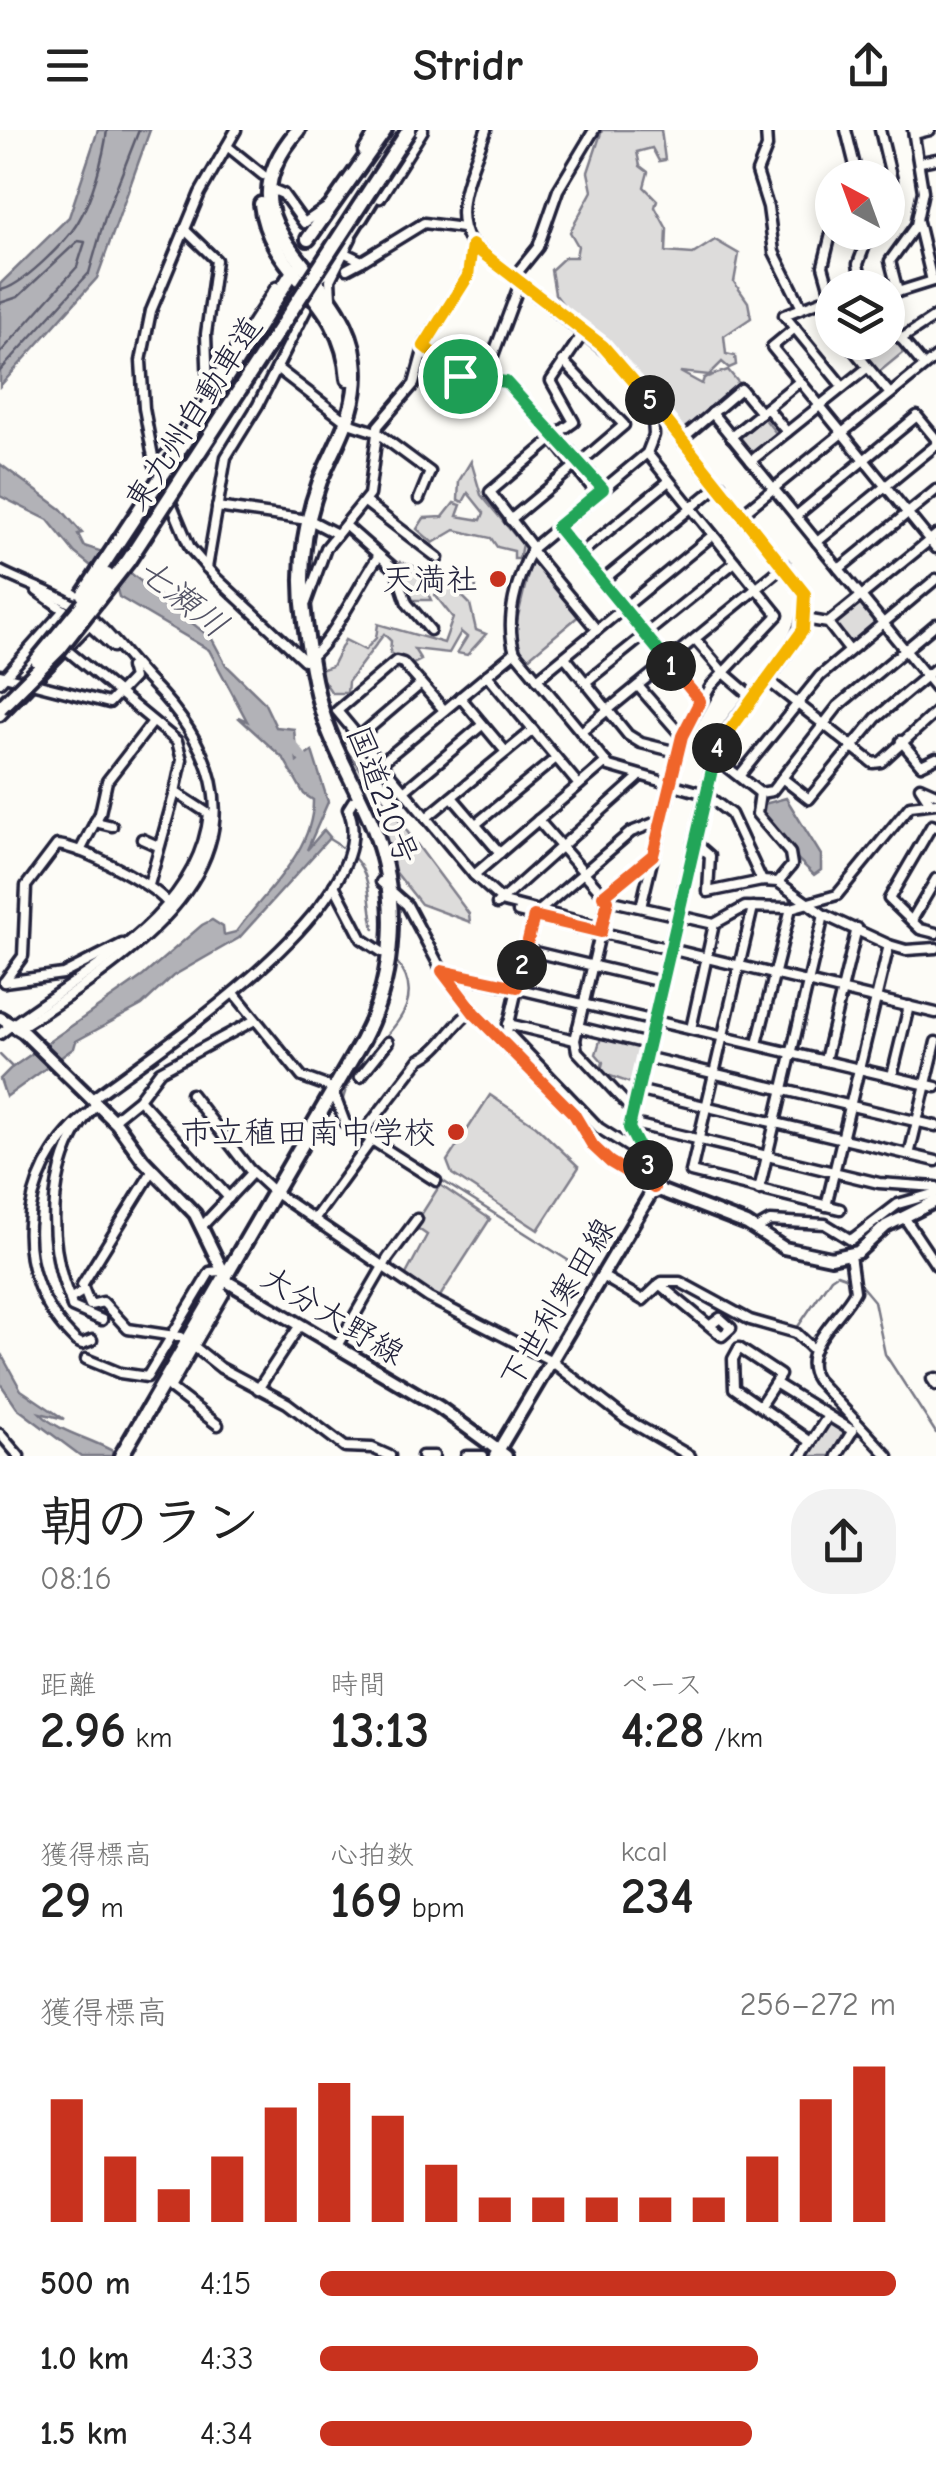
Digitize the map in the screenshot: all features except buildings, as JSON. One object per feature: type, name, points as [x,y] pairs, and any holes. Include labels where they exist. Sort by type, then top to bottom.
[{"type":"highway","points":[[266,182],[288,130]]},
{"type":"highway","name":"国道210号","points":[[112,1456],[330,1089],[364,1022],[382,952],[385,885],[320,730],[294,582],[305,519],[345,421],[348,368],[328,301],[266,228],[266,182],[298,130]]},
{"type":"highway","points":[[307,241],[385,130]]},
{"type":"highway","name":"東九州自動車道","points":[[0,696],[52,644],[120,558],[398,130]]},
{"type":"highway","points":[[357,224],[412,130]]},
{"type":"highway","name":"東九州自動車道","points":[[0,708],[32,683],[128,561],[412,130]]},
{"type":"highway","name":"国道210号","points":[[266,182],[271,214],[281,238],[305,274]]},
{"type":"highway","points":[[52,644],[282,288],[305,274]]},
{"type":"highway","points":[[32,683],[133,567],[216,436],[230,400],[305,274]]},
{"type":"highway","points":[[289,303],[308,295],[328,301]]},
{"type":"highway","name":"国道210号","points":[[305,519],[308,578],[302,606],[308,660],[324,717],[374,829],[391,930],[386,976],[361,1060],[330,1089]]},
{"type":"highway","name":"国道210号","points":[[120,1456],[146,1404]]},
{"type":"main road","points":[[305,274],[357,224]]},
{"type":"main road","points":[[305,274],[307,241]]},
{"type":"main road","name":"大分大野線","points":[[0,1018],[30,1037],[113,1120],[202,1225],[222,1274],[500,1453]]},
{"type":"main road","points":[[654,1188],[756,1228],[789,1250],[831,1258],[850,1255],[904,1217],[936,1202]]},
{"type":"main road","name":"下世利寒田線","points":[[500,1453],[550,1360],[654,1188]]},
{"type":"street","points":[[236,130],[184,229],[151,311],[142,348],[142,390],[155,465],[181,532],[207,570],[308,660],[330,637],[355,588],[378,557]]},
{"type":"street","points":[[364,130],[370,139]]},
{"type":"street","points":[[281,238],[294,246],[307,241],[376,130]]},
{"type":"street","points":[[328,301],[330,280],[357,224],[369,214],[424,130]]},
{"type":"street","points":[[485,376],[516,280],[538,246],[558,190],[594,130]]},
{"type":"street","points":[[766,130],[767,148],[757,172],[774,252],[800,306]]},
{"type":"street","points":[[846,130],[854,160]]},
{"type":"street","points":[[880,130],[887,160]]},
{"type":"street","points":[[892,270],[890,261],[917,220],[924,191],[914,132],[930,130]]},
{"type":"street","points":[[482,132],[463,200],[463,228],[472,245],[619,362],[805,594],[803,630],[752,696],[714,757],[630,1123],[654,1188]]},
{"type":"street","points":[[227,146],[283,194],[304,224],[326,208]]},
{"type":"street","points":[[921,162],[936,158]]},
{"type":"street","points":[[924,191],[936,188]]},
{"type":"street","points":[[905,290],[934,280],[917,220]]},
{"type":"street","points":[[347,269],[424,224],[463,228]]},
{"type":"street","points":[[155,465],[170,452],[209,397],[204,383],[206,334],[216,260],[184,229]]},
{"type":"street","points":[[308,578],[336,534],[366,502],[373,483],[376,432],[414,384],[424,350],[468,276],[472,245]]},
{"type":"street","points":[[345,254],[362,262]]},
{"type":"street","points":[[815,303],[784,315],[843,388]]},
{"type":"street","points":[[207,570],[226,456],[278,369],[306,310]]},
{"type":"street","points":[[905,336],[936,316]]},
{"type":"street","points":[[795,328],[772,346],[934,541],[828,623]]},
{"type":"street","points":[[557,434],[574,422],[551,381],[584,332]]},
{"type":"street","points":[[905,344],[924,366]]},
{"type":"street","points":[[424,350],[467,379],[485,376],[506,382],[557,434],[578,465]]},
{"type":"street","points":[[743,513],[936,356]]},
{"type":"street","points":[[510,520],[624,426],[563,360]]},
{"type":"street","points":[[861,360],[890,394]]},
{"type":"street","points":[[751,461],[867,368]]},
{"type":"street","points":[[278,369],[345,421],[376,432],[430,472],[418,499]]},
{"type":"street","points":[[731,437],[800,381]]},
{"type":"street","points":[[682,438],[741,389],[787,432]]},
{"type":"street","points":[[652,402],[654,434],[647,453],[532,549],[512,616],[514,652],[614,770],[706,794],[737,821],[762,880]]},
{"type":"street","points":[[712,414],[936,688]]},
{"type":"street","points":[[796,516],[917,416],[936,442],[817,542]]},
{"type":"street","points":[[597,630],[490,492],[554,440],[600,492]]},
{"type":"street","points":[[641,907],[682,736],[700,701],[778,614],[647,453]]},
{"type":"street","points":[[580,554],[669,480]]},
{"type":"street","points":[[602,582],[720,484]]},
{"type":"street","points":[[839,568],[936,490]]},
{"type":"street","points":[[366,502],[438,558]]},
{"type":"street","points":[[217,507],[305,519],[336,534]]},
{"type":"street","points":[[346,526],[396,570],[407,602],[430,630]]},
{"type":"street","points":[[557,527],[700,701]]},
{"type":"street","points":[[537,680],[713,535]]},
{"type":"street","points":[[586,682],[734,562]]},
{"type":"street","points":[[581,732],[785,565]]},
{"type":"street","points":[[0,571],[71,604],[112,640]]},
{"type":"street","points":[[740,775],[796,704],[849,650],[936,579]]},
{"type":"street","points":[[2,678],[64,610],[32,586]]},
{"type":"street","points":[[2,678],[109,703],[120,694],[134,675],[95,611],[70,587]]},
{"type":"street","points":[[805,619],[828,623],[849,650]]},
{"type":"street","points":[[760,793],[772,791],[848,696],[936,624]]},
{"type":"street","points":[[0,716],[90,625],[172,706],[204,752],[216,788],[214,832],[190,885],[164,917],[99,974],[0,1034]]},
{"type":"street","points":[[695,639],[723,672],[752,696]]},
{"type":"street","points":[[68,651],[179,746],[182,765],[149,886]]},
{"type":"street","points":[[380,763],[514,652]]},
{"type":"street","points":[[565,657],[635,740],[677,752]]},
{"type":"street","points":[[444,710],[403,662],[396,661],[337,711],[498,901],[536,914]]},
{"type":"street","points":[[782,778],[809,799],[876,718],[936,668]]},
{"type":"street","points":[[487,675],[579,786]]},
{"type":"street","points":[[766,679],[873,763],[881,762],[936,712]]},
{"type":"street","points":[[359,737],[422,684]]},
{"type":"street","points":[[638,686],[682,736]]},
{"type":"street","points":[[460,697],[506,752]]},
{"type":"street","points":[[80,851],[95,822],[108,778],[152,723]]},
{"type":"street","points":[[404,791],[482,725]]},
{"type":"street","points":[[426,818],[533,730]]},
{"type":"street","points":[[901,741],[921,765],[936,758]]},
{"type":"street","points":[[714,757],[760,793]]},
{"type":"street","points":[[476,824],[556,758]]},
{"type":"street","points":[[474,875],[606,762]]},
{"type":"street","points":[[498,901],[638,778]]},
{"type":"street","points":[[16,1026],[128,943],[167,902],[197,855],[209,816],[175,792]]},
{"type":"street","points":[[760,793],[758,814],[790,853],[792,865],[778,882]]},
{"type":"street","points":[[452,797],[500,853]]},
{"type":"street","points":[[538,820],[606,898],[714,924],[753,908],[791,908],[837,895],[910,806],[933,799]]},
{"type":"street","points":[[102,1320],[74,1310],[62,1276],[54,1201],[64,1161],[86,1115],[94,1102],[234,993],[281,949],[342,873],[355,828],[348,808],[353,801]]},
{"type":"street","points":[[643,1156],[599,1128],[509,1035],[508,1024],[536,914],[631,832],[662,820]]},
{"type":"street","points":[[95,822],[112,826]]},
{"type":"street","points":[[936,827],[932,825],[889,899],[912,920],[936,933]]},
{"type":"street","points":[[142,839],[158,846]]},
{"type":"street","points":[[694,842],[710,856],[708,892],[762,880],[778,882],[824,915],[888,945],[906,950],[936,948]]},
{"type":"street","points":[[2,983],[22,956],[27,884],[56,846],[80,851],[149,886],[167,902]]},
{"type":"street","points":[[633,1111],[577,1051],[575,1040],[606,898],[653,855]]},
{"type":"street","points":[[912,920],[936,879]]},
{"type":"street","points":[[334,885],[362,940],[382,952]]},
{"type":"street","points":[[385,885],[412,914],[442,971],[472,1010],[546,1082],[577,1118],[593,1146],[610,1162],[654,1188]]},
{"type":"street","points":[[753,908],[698,1140],[694,1175],[840,1209]]},
{"type":"street","points":[[758,1044],[791,908]]},
{"type":"street","points":[[511,910],[936,1012]]},
{"type":"street","points":[[758,1190],[824,915]]},
{"type":"street","points":[[692,1029],[714,924]]},
{"type":"street","points":[[825,1060],[857,928]]},
{"type":"street","points":[[2,983],[63,974],[128,943]]},
{"type":"street","points":[[826,1206],[888,945]]},
{"type":"street","points":[[526,950],[662,982]]},
{"type":"street","points":[[442,971],[936,1087]]},
{"type":"street","points":[[234,993],[303,1079],[330,1089],[345,1123],[436,1182]]},
{"type":"street","points":[[892,1076],[908,1006]]},
{"type":"street","points":[[370,1124],[419,1060],[430,1055],[454,1023],[472,1010]]},
{"type":"street","points":[[113,1120],[138,1098],[160,1070],[255,1020]]},
{"type":"street","points":[[508,1024],[575,1040]]},
{"type":"street","points":[[578,1026],[648,1044]]},
{"type":"street","points":[[360,1076],[361,1060],[388,1042]]},
{"type":"street","points":[[909,1155],[936,1042]]},
{"type":"street","points":[[645,1057],[936,1126]]},
{"type":"street","points":[[638,1090],[936,1161]]},
{"type":"street","points":[[191,1094],[252,1173],[271,1190],[429,1298],[550,1360],[631,1422],[690,1456]]},
{"type":"street","points":[[138,1098],[229,1198]]},
{"type":"street","points":[[86,1115],[48,1158],[26,1218],[31,1261],[51,1308],[76,1341],[94,1341],[108,1311]]},
{"type":"street","points":[[630,1123],[905,1188],[936,1190]]},
{"type":"street","points":[[315,1218],[371,1141]]},
{"type":"street","points":[[153,1170],[83,1280],[83,1292],[90,1305],[103,1302],[128,1329],[184,1340],[287,1404],[345,1446],[372,1448],[390,1456]]},
{"type":"street","points":[[202,1225],[252,1173]]},
{"type":"street","points":[[756,1228],[770,1221],[825,1224],[850,1240],[898,1204],[936,1190]]},
{"type":"street","points":[[904,1217],[936,1265]]},
{"type":"street","points":[[337,1346],[416,1219]]},
{"type":"street","points":[[850,1255],[856,1290],[810,1361],[813,1374],[888,1456]]},
{"type":"street","points":[[602,1276],[643,1300],[659,1284],[682,1284],[750,1320],[796,1333],[814,1350]]},
{"type":"street","points":[[659,1284],[712,1324]]},
{"type":"street","points":[[70,1298],[83,1292]]},
{"type":"street","points":[[86,1359],[120,1373],[146,1377],[224,1294]]},
{"type":"street","points":[[258,1389],[300,1324]]},
{"type":"street","points":[[184,1340],[170,1388],[218,1425]]},
{"type":"street","points":[[760,1404],[780,1375],[739,1348],[732,1358],[734,1388],[811,1442]]},
{"type":"street","points":[[775,1383],[853,1431]]},
{"type":"street","points":[[802,1456],[828,1416]]},
{"type":"street","points":[[837,1456],[859,1421]]},
{"type":"street","points":[[0,1434],[18,1456]]},
{"type":"street","points":[[872,1456],[879,1445]]},
{"type":"street","points":[[422,1456],[434,1456]]},
{"type":"street","points":[[466,1456],[483,1456]]},
{"type":"shaded area","points":[[602,130],[661,130],[665,160],[659,161],[652,148],[637,152],[640,166],[648,172],[644,187],[657,200],[655,207],[667,229],[666,252],[693,254],[715,240],[739,254],[734,282],[748,302],[751,318],[724,336],[726,354],[735,356],[736,365],[729,368],[722,362],[709,375],[680,372],[702,384],[704,378],[728,370],[738,382],[736,389],[683,429],[618,351],[567,310],[555,294],[551,270],[565,257],[576,257],[578,246],[570,232],[592,191],[588,172]]},
{"type":"shaded area","points":[[868,360],[894,360],[878,373]]},
{"type":"shaded area","points":[[764,418],[780,438],[750,463],[734,443]]},
{"type":"shaded area","points":[[471,461],[481,495],[522,544],[519,559],[514,559],[514,551],[497,547],[491,538],[455,530],[433,543],[417,529],[424,518],[443,517],[454,503],[461,505],[457,516],[481,520],[484,513],[468,493],[463,502],[458,500],[459,481]]},
{"type":"shaded area","points":[[532,557],[581,614],[526,660],[514,633]]},
{"type":"shaded area","points":[[400,562],[416,567],[431,600],[412,600],[398,575]]},
{"type":"shaded area","points":[[460,581],[476,585],[475,595],[461,595],[470,604],[476,630],[486,634],[467,655],[457,653],[467,637],[461,632],[449,653],[414,649],[421,660],[411,665],[390,653],[391,641],[384,634],[348,682],[347,693],[332,693],[317,671],[332,666],[345,640],[365,650],[376,638],[378,624],[444,643],[453,618],[435,595],[442,585]]},
{"type":"shaded area","points":[[859,601],[877,624],[848,644],[832,623]]},
{"type":"shaded area","points":[[347,751],[469,914],[470,922],[421,904],[394,870]]},
{"type":"shaded area","points":[[602,1034],[644,1047],[633,1084],[596,1071],[601,1070],[603,1062],[596,1054]]},
{"type":"shaded area","points":[[490,1095],[536,1126],[579,1167],[538,1230],[452,1174],[447,1161]]},
{"type":"shaded area","points":[[440,1185],[490,1219],[437,1301],[403,1280],[427,1235],[414,1226]]},
{"type":"shaded area","points":[[828,1421],[848,1431],[834,1456],[808,1456]]},
{"type":"water","points":[[98,130],[150,130],[97,278],[0,386],[0,284],[69,217]]},
{"type":"water","points":[[0,464],[61,509],[82,533],[78,534],[84,546],[106,553],[212,639],[226,665],[264,702],[276,727],[294,729],[297,762],[312,751],[328,802],[307,850],[324,830],[330,837],[239,938],[173,976],[142,1005],[76,1041],[74,1048],[6,1097],[0,1079],[10,1069],[143,976],[202,925],[212,920],[223,927],[224,935],[236,932],[296,854],[311,819],[313,800],[304,794],[284,759],[238,717],[247,721],[209,650],[119,597],[116,586],[75,553],[48,520],[0,496]]},
{"type":"water","points":[[786,798],[821,855],[821,870],[814,875],[783,845],[762,811],[764,804]]},
{"type":"water","points":[[0,1352],[21,1390],[64,1419],[40,1413],[48,1420],[121,1456],[81,1456],[17,1408],[0,1383]]},
{"type":"waterway","name":"七瀬川","points":[[286,737],[310,767]]},
{"type":"waterway","points":[[329,839],[362,868],[374,929]]},
{"type":"waterway","points":[[342,1106],[347,1086],[401,1017],[408,1000],[407,981],[396,961]]},
{"type":"waterway","points":[[0,1055],[12,1067]]},
{"type":"waterway","points":[[438,1178],[596,1278]]},
{"type":"waterway","points":[[795,1331],[831,1278],[837,1274],[851,1279]]},
{"type":"waterway","points":[[603,1282],[640,1300]]},
{"type":"waterway","points":[[858,1282],[874,1301],[885,1354],[936,1433]]},
{"type":"waterway","points":[[683,1288],[720,1308]]},
{"type":"waterway","points":[[749,1323],[789,1335]]},
{"type":"place","name":"天満社","points":[[498,579]]},
{"type":"place","name":"市立稙田南中学校","points":[[456,1132]]},
{"type":"route","points":[[472,245],[619,362],[798,580],[805,594],[803,630],[740,712],[714,757],[629,1128],[654,1177],[654,1188],[610,1162],[593,1146],[574,1114],[528,1063],[474,1013],[442,971],[517,987],[534,916],[601,932],[608,900],[603,896],[653,855],[677,752],[700,701],[557,527],[603,489],[506,382],[487,376],[471,380],[460,376],[424,350],[424,346],[468,276],[472,245]]}]
